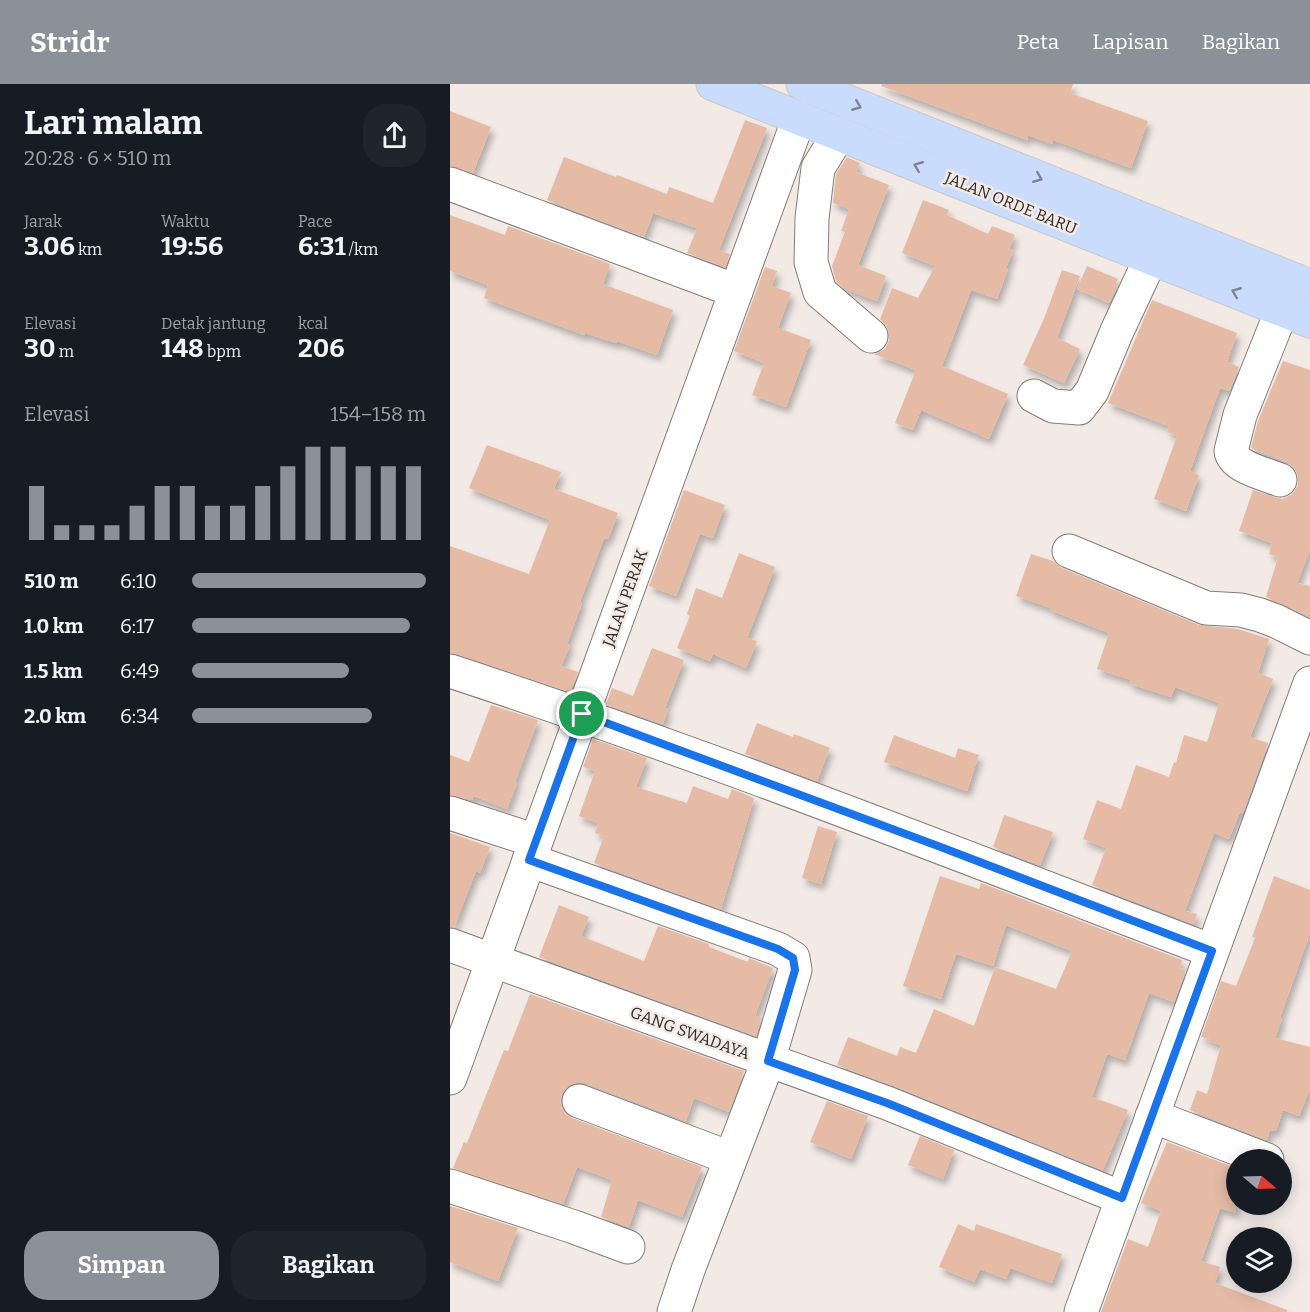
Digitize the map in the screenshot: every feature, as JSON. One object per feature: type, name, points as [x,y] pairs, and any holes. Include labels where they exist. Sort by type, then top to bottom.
[{"type":"main road","name":"JALAN ORDE BARU","points":[[713,84],[1296,316]]},
{"type":"main road","name":"JALAN ORDE BARU","points":[[803,84],[1310,286]]},
{"type":"main road","points":[[1083,231],[1096,200]]},
{"type":"street","name":"JALAN PERAK","points":[[450,1078],[799,118]]},
{"type":"street","points":[[839,134],[818,168],[812,218],[811,262],[820,292],[871,336]]},
{"type":"street","points":[[450,184],[736,291]]},
{"type":"street","points":[[1034,396],[1053,406],[1079,408],[1092,391],[1151,258]]},
{"type":"street","points":[[1280,480],[1237,463],[1231,452],[1240,415],[1296,316]]},
{"type":"street","points":[[1069,551],[1206,608],[1241,610],[1260,615],[1310,638]]},
{"type":"street","points":[[450,672],[582,714],[938,846],[1212,951]]},
{"type":"street","points":[[1080,1312],[1310,683]]},
{"type":"street","points":[[450,813],[533,850],[778,949],[793,958],[795,970],[768,1061],[674,1312]]},
{"type":"street","name":"GANG SWADAYA","points":[[450,945],[887,1103],[1122,1198]]},
{"type":"street","points":[[579,1101],[730,1158]]},
{"type":"street","points":[[1152,1116],[1238,1149]]},
{"type":"street","points":[[450,1186],[628,1247]]},
{"type":"building","points":[[882,84],[1073,84],[1070,93],[1148,121],[1131,168],[1053,140],[1052,144],[1028,135],[1027,140],[881,86]]},
{"type":"building","points":[[450,111],[491,127],[473,173],[450,166]]},
{"type":"building","points":[[745,120],[767,128],[719,250],[730,254],[725,267],[687,253],[697,228],[653,213],[644,237],[547,200],[564,157],[667,194],[669,187],[713,203]]},
{"type":"building","points":[[847,157],[860,163],[856,172],[889,185],[858,265],[886,276],[877,301],[845,289],[836,281],[832,266],[845,232],[841,231],[849,209],[833,203],[836,174]]},
{"type":"building","points":[[923,200],[949,210],[947,215],[988,234],[992,226],[1015,235],[1009,249],[1013,251],[1006,268],[1008,269],[997,299],[971,290],[942,366],[1008,394],[989,439],[921,410],[913,430],[895,423],[916,370],[874,354],[885,349],[889,340],[888,329],[880,319],[892,288],[918,298],[935,266],[902,253]]},
{"type":"building","points":[[450,215],[505,235],[508,226],[610,264],[603,284],[673,310],[657,355],[617,341],[616,343],[585,333],[584,335],[484,298],[488,285],[450,271]]},
{"type":"building","points":[[1087,266],[1118,279],[1114,286],[1117,287],[1109,303],[1077,289]]},
{"type":"building","points":[[765,267],[777,271],[772,286],[791,293],[778,328],[811,340],[786,407],[752,395],[764,363],[734,351]]},
{"type":"building","points":[[1062,270],[1080,276],[1057,338],[1080,349],[1064,383],[1023,365]]},
{"type":"building","points":[[1152,300],[1237,333],[1227,362],[1239,367],[1229,391],[1220,388],[1190,471],[1199,475],[1186,511],[1154,499],[1177,436],[1167,432],[1169,426],[1108,403]]},
{"type":"building","points":[[1283,361],[1310,370],[1310,550],[1297,583],[1310,586],[1310,617],[1266,597],[1278,557],[1269,554],[1272,543],[1239,531],[1253,490],[1282,499],[1291,495],[1298,486],[1298,476],[1287,462],[1251,448],[1258,421]]},
{"type":"building","points":[[487,445],[561,472],[554,489],[618,513],[608,539],[604,538],[580,602],[582,603],[567,644],[570,645],[561,666],[578,672],[570,692],[450,653],[450,546],[529,574],[550,520],[469,488]]},
{"type":"building","points":[[684,490],[725,505],[713,538],[700,534],[676,596],[649,586]]},
{"type":"building","points":[[739,553],[775,567],[747,638],[757,641],[746,668],[713,654],[710,661],[677,648],[690,616],[687,614],[696,588],[722,598]]},
{"type":"building","points":[[1031,554],[1053,561],[1062,568],[1199,625],[1238,629],[1269,639],[1258,673],[1273,679],[1250,737],[1268,743],[1244,810],[1240,812],[1229,839],[1214,833],[1185,911],[1197,914],[1194,924],[1092,885],[1106,848],[1083,839],[1097,800],[1121,809],[1136,765],[1169,777],[1174,762],[1176,763],[1184,735],[1207,742],[1219,703],[1175,687],[1171,697],[1130,684],[1131,680],[1097,669],[1109,633],[1016,596]]},
{"type":"building","points":[[652,648],[684,660],[665,708],[668,709],[663,724],[606,704],[612,688],[633,696]]},
{"type":"building","points":[[491,705],[538,720],[507,809],[474,796],[472,800],[450,795],[450,755],[469,762]]},
{"type":"building","points":[[757,723],[830,748],[817,781],[745,754]]},
{"type":"building","points":[[894,735],[955,758],[958,748],[979,755],[967,791],[884,762]]},
{"type":"building","points":[[593,739],[647,758],[636,787],[687,803],[693,786],[728,799],[732,789],[754,798],[721,909],[594,863],[604,836],[595,833],[598,823],[579,816],[595,771],[583,767]]},
{"type":"building","points":[[1004,815],[1053,832],[1040,865],[993,847]]},
{"type":"building","points":[[818,826],[837,832],[821,884],[802,878]]},
{"type":"building","points":[[450,833],[490,847],[480,873],[476,871],[454,927],[450,927]]},
{"type":"building","points":[[940,876],[979,889],[981,883],[1182,960],[1180,968],[1186,970],[1174,1002],[1149,993],[1125,1060],[1107,1054],[1092,1097],[1128,1110],[1103,1170],[837,1065],[848,1037],[897,1056],[900,1047],[916,1053],[934,1009],[974,1026],[995,967],[1056,989],[1072,951],[1006,925],[993,966],[956,954],[941,999],[903,986]]},
{"type":"building","points":[[1274,876],[1310,890],[1310,933],[1275,1038],[1310,1047],[1310,1089],[1299,1116],[1283,1110],[1276,1131],[1270,1130],[1267,1140],[1190,1110],[1197,1090],[1207,1094],[1221,1045],[1201,1037],[1221,981],[1236,986],[1255,938],[1252,937]]},
{"type":"building","points":[[559,905],[589,917],[581,936],[644,961],[658,926],[709,944],[709,947],[748,962],[749,958],[773,968],[755,1016],[761,1018],[756,1036],[539,957]]},
{"type":"building","points":[[530,994],[744,1071],[729,1112],[694,1098],[686,1121],[585,1083],[577,1082],[568,1086],[562,1094],[561,1105],[564,1112],[572,1118],[702,1167],[682,1217],[638,1200],[629,1227],[601,1217],[612,1180],[577,1167],[563,1204],[453,1168],[464,1142],[467,1143],[504,1050],[508,1051]]},
{"type":"building","points":[[827,1101],[868,1116],[851,1159],[810,1142]]},
{"type":"building","points":[[920,1136],[954,1150],[943,1179],[908,1165]]},
{"type":"building","points":[[1167,1142],[1226,1164],[1226,1210],[1220,1208],[1201,1261],[1220,1267],[1215,1283],[1226,1287],[1226,1293],[1242,1293],[1287,1310],[1287,1312],[1101,1312],[1128,1239],[1148,1247],[1161,1211],[1141,1203]]},
{"type":"building","points":[[450,1206],[518,1228],[498,1281],[450,1262]]},
{"type":"building","points":[[958,1224],[974,1231],[976,1224],[1062,1254],[1052,1283],[1010,1268],[1006,1279],[980,1269],[974,1282],[939,1267]]},
{"type":"route","points":[[582,714],[938,846],[1212,951],[1122,1198],[887,1103],[768,1061],[795,970],[793,958],[778,949],[529,860],[582,714]]}]
